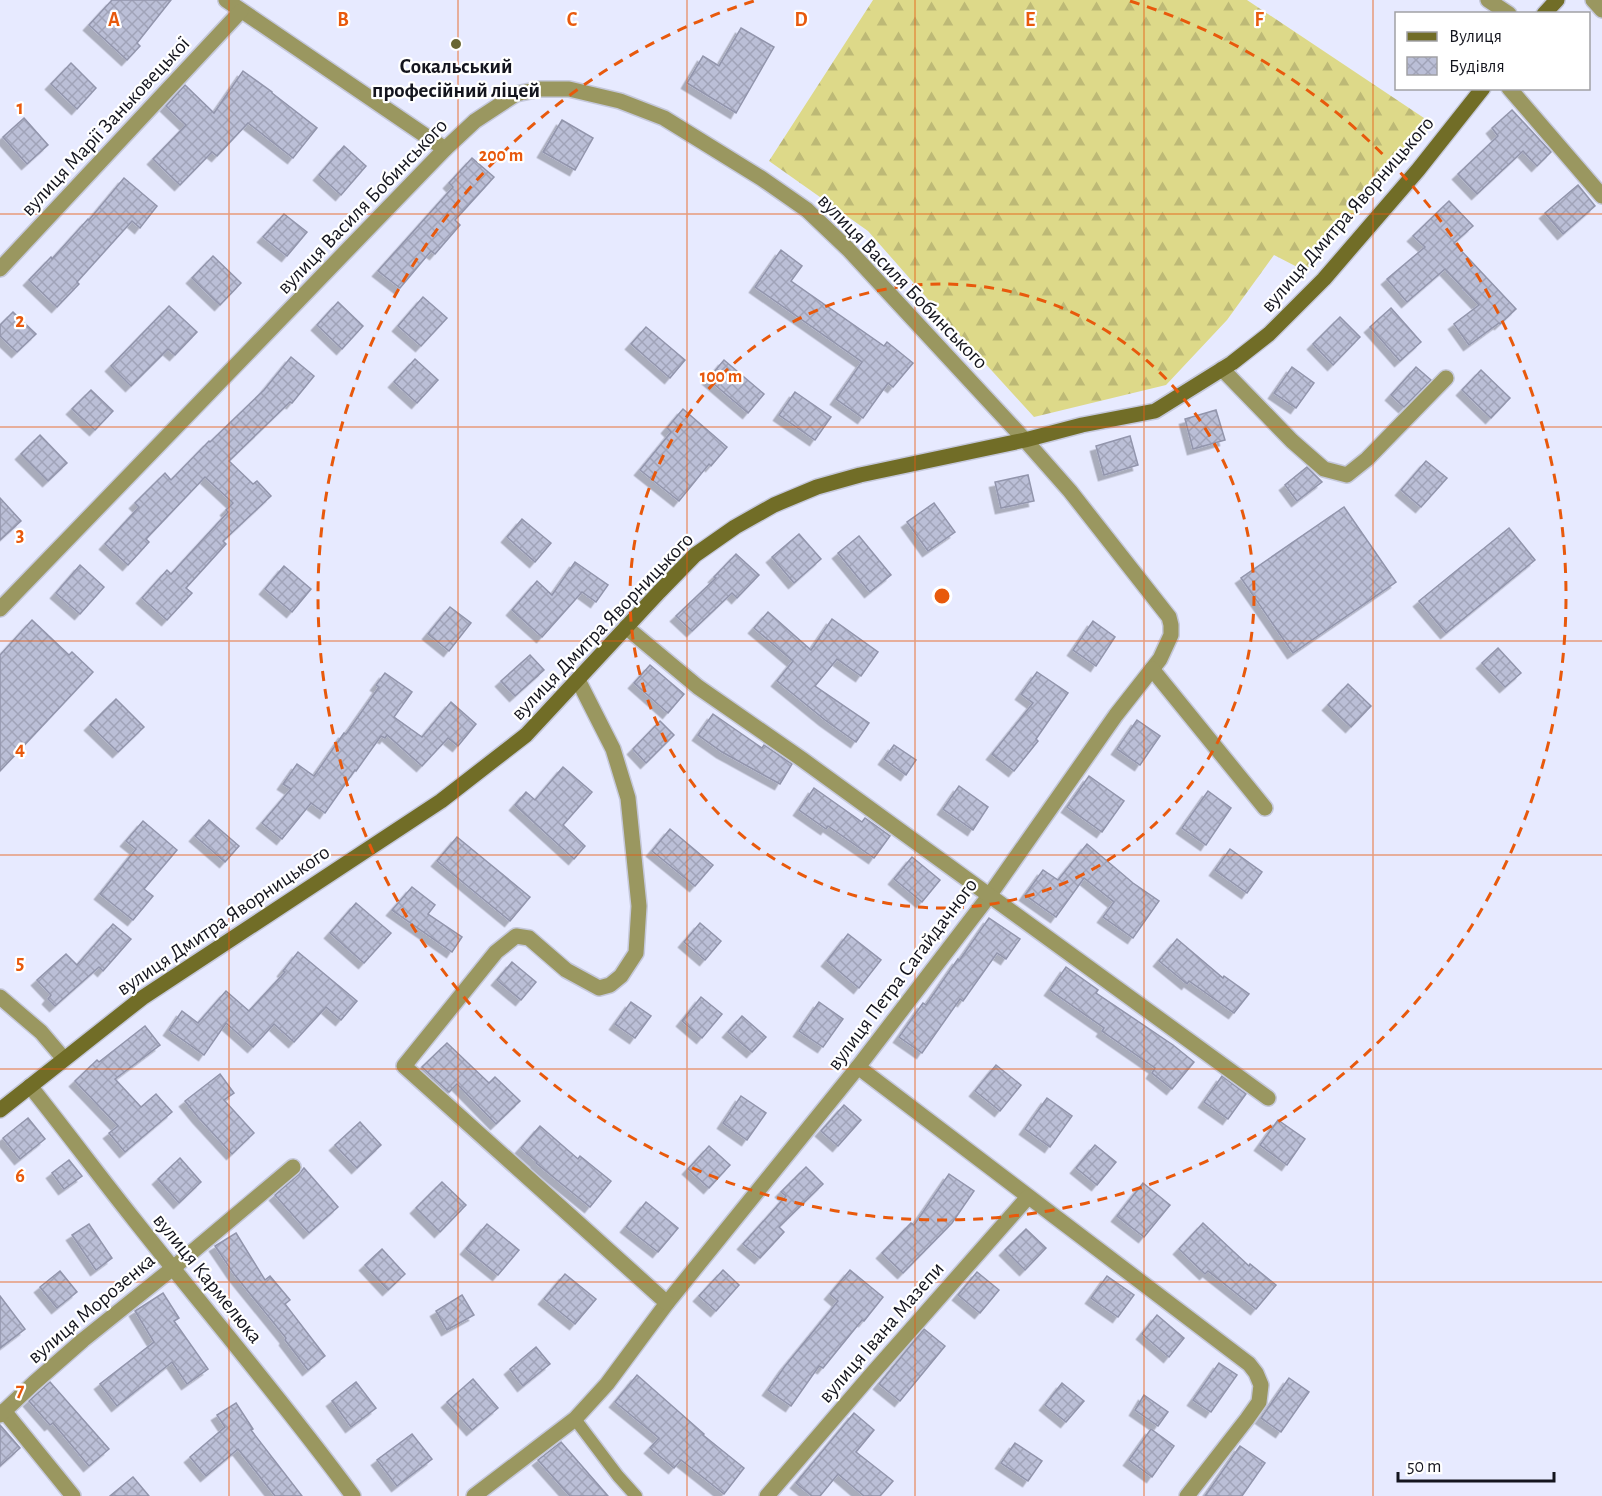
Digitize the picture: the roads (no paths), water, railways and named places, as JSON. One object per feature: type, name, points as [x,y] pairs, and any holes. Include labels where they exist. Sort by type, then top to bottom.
[{"type":"street","points":[[226,0],[445,149]]},
{"type":"street","points":[[1488,0],[1506,12]]},
{"type":"street","points":[[1546,12],[1557,0]]},
{"type":"street","points":[[1593,0],[1602,10]]},
{"type":"street","name":"вулиця Марії Заньковецької","points":[[0,268],[241,11]]},
{"type":"street","name":"вулиця Василя Бобинського","points":[[0,609],[445,149],[475,121],[516,94],[540,89],[569,89],[620,101],[664,118],[761,178],[807,210],[848,249],[1025,440]]},
{"type":"street","name":"вулиця Дмитра Яворницького","points":[[0,1110],[142,998],[441,801],[526,735],[695,555],[735,527],[774,505],[817,488],[860,475],[1155,411],[1222,369],[1269,334],[1324,279],[1418,170],[1481,90]]},
{"type":"street","points":[[1511,90],[1602,196]]},
{"type":"street","points":[[1222,369],[1292,441],[1324,469],[1347,475],[1367,459],[1446,378]]},
{"type":"street","name":"вулиця Петра Сагайдачного","points":[[474,1496],[575,1419],[607,1384],[667,1303],[858,1067],[989,896],[1116,715],[1167,647],[1171,635],[1169,617],[1070,490],[1025,440]]},
{"type":"street","points":[[626,627],[698,687],[803,760],[1268,1098]]},
{"type":"street","points":[[1152,669],[1265,808]]},
{"type":"street","points":[[578,680],[613,749],[628,798],[639,906],[636,953],[621,976],[610,985],[599,988],[566,970],[529,938],[516,936],[496,952],[404,1066],[667,1303]]},
{"type":"street","points":[[0,997],[41,1032],[64,1059]]},
{"type":"street","points":[[858,1067],[1249,1364],[1256,1373],[1261,1385],[1259,1402],[1187,1496]]},
{"type":"street","name":"вулиця Кармелюка","points":[[30,1086],[283,1404],[353,1496]]},
{"type":"street","name":"вулиця Морозенка","points":[[2,1413],[83,1340],[293,1167]]},
{"type":"street","name":"вулиця Івана Мазепи","points":[[767,1496],[1028,1197]]},
{"type":"street","points":[[2,1413],[73,1496]]},
{"type":"lane","points":[[575,1419],[636,1496]]},
{"type":"place","name":"Сокальський професійний ліцей","points":[[456,44]]}]
